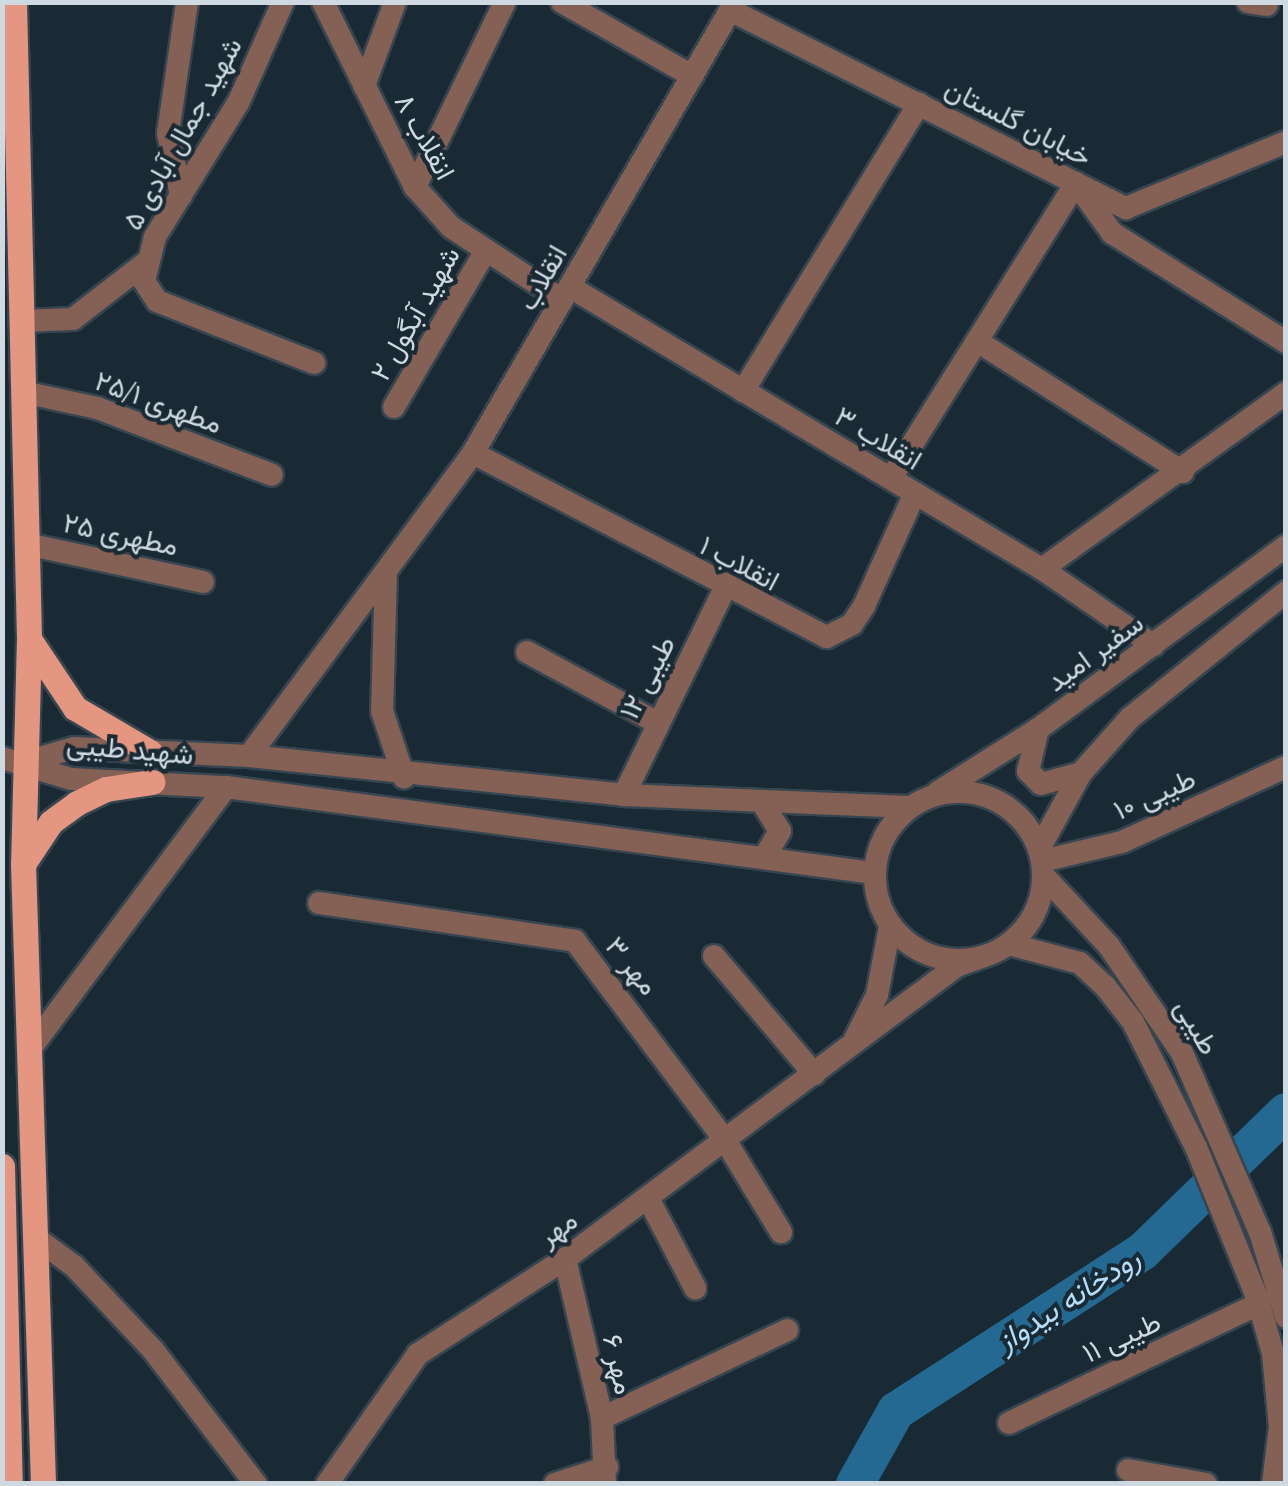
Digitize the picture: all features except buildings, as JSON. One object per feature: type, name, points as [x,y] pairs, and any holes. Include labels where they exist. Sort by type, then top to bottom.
[{"type":"main road","points":[[14,2],[26,544],[14,760],[33,1045],[42,1484]]},
{"type":"main road","points":[[20,633],[75,708],[150,752]]},
{"type":"main road","points":[[23,864],[52,822],[77,803],[106,789],[152,782]]},
{"type":"main road","points":[[2,1166],[10,1484]]},
{"type":"main road","points":[[9,1384],[41,1383]]},
{"type":"street","points":[[180,196],[168,133],[187,2]]},
{"type":"street","name":"شهید جمال آبادی ۵","points":[[284,2],[238,103],[180,196],[144,264],[148,293],[157,300],[314,362]]},
{"type":"street","name":"انقلاب ۸","points":[[323,2],[415,187],[451,227],[566,294]]},
{"type":"street","points":[[364,86],[395,2]]},
{"type":"street","points":[[415,187],[505,2]]},
{"type":"street","points":[[562,2],[587,8],[692,76]]},
{"type":"street","name":"انقلاب","points":[[249,756],[473,453],[732,6]]},
{"type":"street","name":"خیابان گلستان","points":[[732,6],[1126,208],[1286,142]]},
{"type":"street","points":[[743,391],[919,104]]},
{"type":"street","points":[[891,478],[1076,183],[1112,233],[1286,342]]},
{"type":"street","name":"شهید آبگول ۲","points":[[394,407],[486,250]]},
{"type":"street","points":[[21,321],[73,319],[144,264]]},
{"type":"street","name":"انقلاب ۳","points":[[566,294],[743,391],[1042,568],[1153,645]]},
{"type":"street","points":[[977,341],[1184,472]]},
{"type":"street","name":"مطهری ۲۵/۱","points":[[23,392],[97,408],[272,475]]},
{"type":"street","points":[[1042,568],[1184,472],[1286,393]]},
{"type":"street","name":"انقلاب ۱","points":[[473,453],[812,635],[840,634],[864,606],[915,493]]},
{"type":"street","name":"مطهری ۲۵","points":[[26,544],[204,582]]},
{"type":"street","name":"سفیر امید","points":[[933,796],[1038,729],[1286,546]]},
{"type":"street","points":[[386,572],[382,711],[404,777]]},
{"type":"street","name":"طیبی ۱۲","points":[[624,796],[656,722],[725,588]]},
{"type":"street","points":[[1042,862],[1027,826],[997,801],[959,791],[933,796],[909,808],[879,848],[874,873],[890,926],[933,956],[985,956],[1009,944],[1028,925],[1042,862],[1081,773],[1130,718],[1286,592]]},
{"type":"street","points":[[528,652],[656,722]]},
{"type":"street","points":[[1038,729],[1027,753],[1028,771],[1041,784],[1081,773]]},
{"type":"street","name":"شهید طیبی","points":[[14,760],[74,748],[249,756],[404,777],[624,796],[909,808]]},
{"type":"street","name":"شهید طیبی","points":[[14,760],[71,778],[226,787],[874,873]]},
{"type":"street","name":"طیبی ۱۰","points":[[1042,862],[1122,842],[1286,766]]},
{"type":"street","points":[[33,1045],[226,787]]},
{"type":"street","points":[[763,804],[780,831],[764,858]]},
{"type":"street","name":"طیبی","points":[[1042,862],[1142,990],[1182,1053],[1260,1232],[1278,1304]]},
{"type":"street","name":"مهر ۳","points":[[320,902],[575,941],[725,1140],[782,1232]]},
{"type":"street","name":"مهر","points":[[852,1047],[877,994],[890,926]]},
{"type":"street","name":"طیبی","points":[[1009,944],[1080,964],[1105,986],[1134,1022],[1196,1147],[1233,1238],[1278,1304]]},
{"type":"street","points":[[714,956],[814,1074]]},
{"type":"street","name":"مهر","points":[[327,1484],[418,1354],[565,1259],[957,966],[985,956]]},
{"type":"street","points":[[648,1198],[695,1288]]},
{"type":"street","points":[[38,1239],[74,1266],[153,1350],[256,1484]]},
{"type":"street","name":"مهر ۶","points":[[565,1259],[602,1418],[606,1475]]},
{"type":"street","points":[[1273,1484],[1280,1427],[1273,1353],[1278,1304]]},
{"type":"street","name":"طیبی ۱۱","points":[[1008,1423],[1278,1304]]},
{"type":"street","points":[[602,1418],[787,1330]]},
{"type":"street","points":[[1128,1470],[1206,1484]]},
{"type":"street","points":[[554,1484],[606,1475]]},
{"type":"waterway","name":"رودخانه بیدواز","points":[[855,1484],[896,1411],[1143,1251],[1286,1112]]}]
